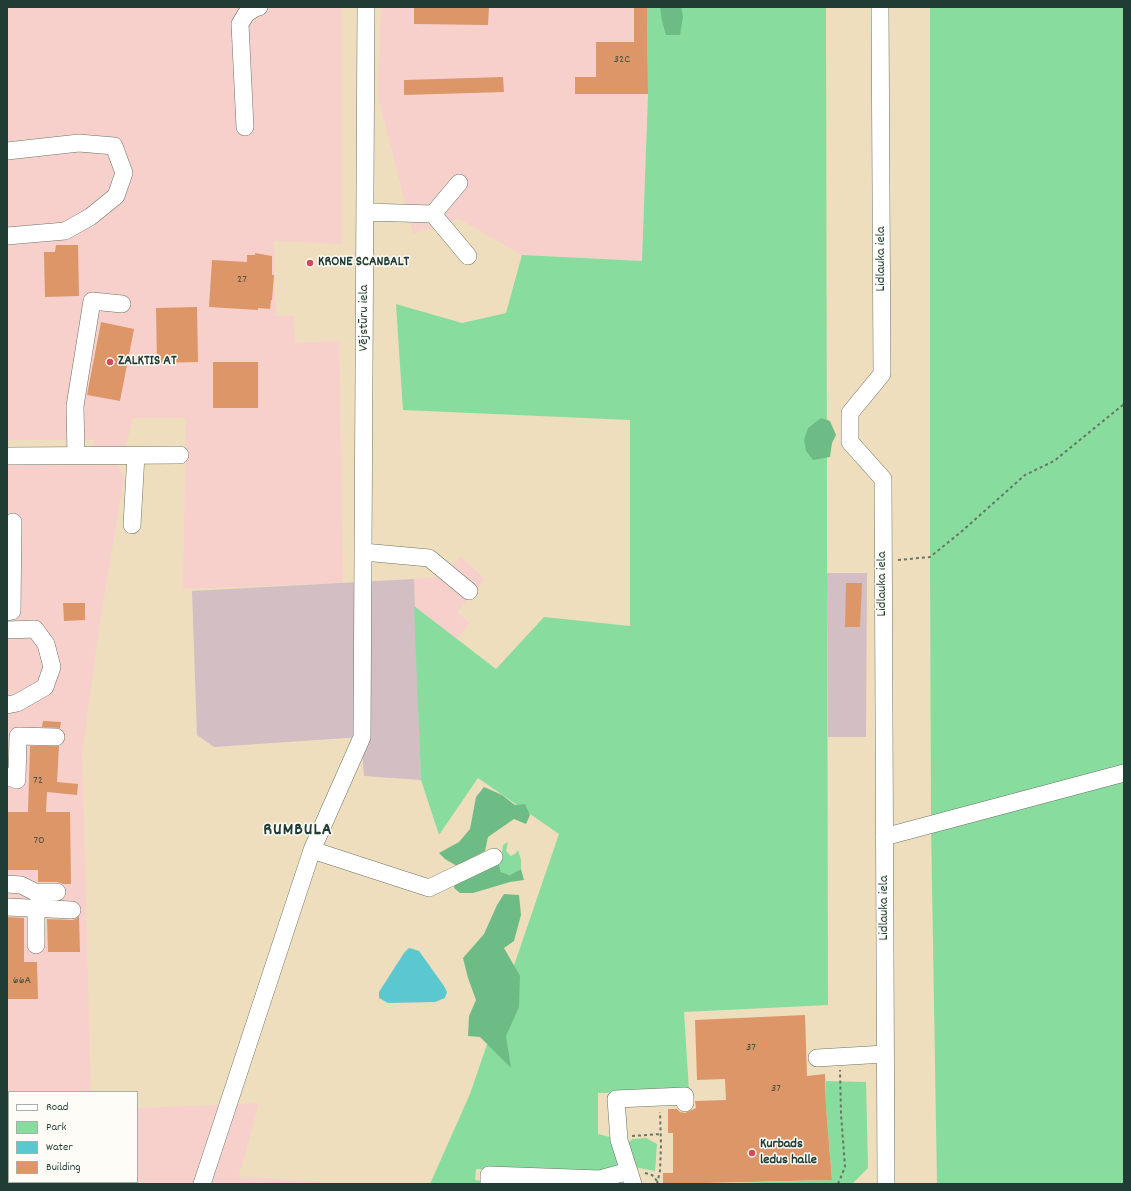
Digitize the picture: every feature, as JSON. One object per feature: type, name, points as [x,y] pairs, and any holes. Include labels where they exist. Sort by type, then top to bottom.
[{"type":"street","points":[[245,127],[240,24],[246,14],[259,7]]},
{"type":"street","name":"Vējstūru iela","points":[[202,1184],[312,850],[362,737],[366,7]]},
{"type":"street","name":"Lidlauka iela","points":[[880,7],[882,374],[850,413],[850,442],[883,479],[886,1184]]},
{"type":"street","points":[[7,151],[79,143],[114,146],[124,173],[116,196],[90,217],[65,231],[7,236]]},
{"type":"street","points":[[433,214],[459,183]]},
{"type":"street","points":[[365,212],[433,214],[468,256]]},
{"type":"street","points":[[76,455],[75,406],[92,301],[122,304]]},
{"type":"street","points":[[132,525],[136,455]]},
{"type":"street","points":[[7,456],[180,455]]},
{"type":"street","points":[[7,612],[12,612],[13,522]]},
{"type":"street","points":[[363,552],[429,558],[469,591]]},
{"type":"street","points":[[7,630],[35,630],[46,644],[52,667],[45,687],[17,703],[7,704]]},
{"type":"street","points":[[7,776],[17,780],[18,736],[56,737]]},
{"type":"street","points":[[884,837],[1124,773]]},
{"type":"street","points":[[312,850],[429,888],[494,857]]},
{"type":"street","points":[[7,884],[21,885],[35,892],[57,892]]},
{"type":"street","points":[[7,907],[72,910]]},
{"type":"street","points":[[36,908],[36,945]]},
{"type":"street","points":[[817,1058],[885,1054]]},
{"type":"street","points":[[489,1184],[489,1175],[519,1180],[547,1181],[603,1181],[631,1178],[619,1140],[616,1099],[685,1096],[685,1103]]},
{"type":"path","points":[[883,561],[930,557],[961,532],[1025,475],[1054,461],[1124,404]]},
{"type":"path","points":[[838,1184],[845,1167],[839,1057]]},
{"type":"path","points":[[657,1184],[660,1171],[661,1134],[659,1098]]},
{"type":"path","points":[[619,1140],[632,1136],[661,1134]]},
{"type":"shaded area","points":[[7,7],[341,7],[341,244],[274,241],[276,316],[293,316],[295,343],[339,341],[343,583],[183,589],[186,418],[133,418],[125,449],[93,448],[94,440],[7,440]]},
{"type":"shaded area","points":[[381,7],[647,7],[648,94],[642,261],[522,255],[459,219],[413,234],[378,96]]},
{"type":"shaded area","points":[[7,464],[118,465],[124,479],[100,622],[82,754],[91,1091],[8,1091],[7,1170]]},
{"type":"shaded area","points":[[461,557],[485,579],[457,612],[470,623],[451,646],[416,646],[414,579],[443,577]]},
{"type":"shaded area","points":[[827,573],[867,573],[866,737],[828,737]]},
{"type":"shaded area","points":[[414,579],[421,780],[364,776],[361,737],[214,747],[197,735],[192,591]]},
{"type":"shaded area","points":[[259,1103],[239,1176],[339,1184],[36,1183],[138,1183],[138,1108]]},
{"type":"green space","points":[[647,7],[826,7],[828,1005],[684,1012],[689,1091],[598,1093],[598,1134],[610,1137],[621,1167],[603,1173],[476,1169],[475,1180],[483,1181],[483,1183],[430,1184],[470,1094],[559,834],[478,778],[439,835],[421,780],[414,606],[496,669],[544,617],[630,626],[630,420],[403,410],[396,304],[462,323],[506,313],[522,255],[642,261],[648,94]]},
{"type":"green space","points":[[660,7],[681,7],[683,17],[680,35],[666,35]]},
{"type":"green space","points":[[930,7],[1124,7],[1124,1184],[937,1184],[931,824]]},
{"type":"green space","points":[[821,418],[830,421],[836,435],[832,443],[830,457],[813,460],[806,451],[804,440],[808,428]]},
{"type":"green space","points":[[484,787],[502,795],[515,805],[525,804],[530,815],[526,824],[514,819],[488,837],[485,851],[457,866],[445,859],[439,853],[459,842],[470,829],[476,797]]},
{"type":"green space","points":[[508,842],[506,851],[511,856],[518,850],[521,860],[521,869],[510,875],[501,872],[498,861],[502,853],[503,845]]},
{"type":"green space","points":[[498,861],[501,872],[510,875],[521,869],[524,880],[510,882],[473,893],[460,893],[454,888],[455,882]]},
{"type":"green space","points":[[504,894],[519,895],[521,915],[514,941],[504,948],[520,976],[519,1007],[506,1036],[511,1068],[480,1037],[468,1036],[469,1016],[476,1000],[463,958],[484,934],[497,905]]},
{"type":"green space","points":[[826,1081],[866,1082],[868,1168],[852,1184],[702,1184],[832,1180],[826,1107]]},
{"type":"green space","points":[[646,1138],[657,1144],[655,1171],[634,1167],[628,1146],[629,1142],[633,1139]]},
{"type":"green space","points":[[691,1178],[701,1178],[702,1184],[691,1184]]},
{"type":"water","points":[[409,948],[419,951],[444,986],[447,992],[445,998],[435,1002],[388,1003],[379,998],[379,992],[404,953]]},
{"type":"building","points":[[414,7],[489,7],[488,25],[414,24]]},
{"type":"building","points":[[634,8],[647,8],[648,94],[575,94],[575,77],[596,77],[596,42],[634,42]]},
{"type":"building","points":[[503,77],[504,92],[404,95],[404,80]]},
{"type":"building","points":[[56,245],[78,245],[79,296],[45,297],[44,252],[55,252]]},
{"type":"building","points":[[255,253],[272,256],[272,275],[274,275],[270,309],[258,308],[258,310],[209,307],[212,260],[247,262],[247,255],[255,255]]},
{"type":"building","points":[[197,307],[198,362],[157,363],[156,308]]},
{"type":"building","name":"ZALKTIS AT","points":[[101,322],[134,329],[120,401],[87,395]]},
{"type":"building","points":[[213,362],[258,362],[258,408],[213,408]]},
{"type":"building","points":[[846,583],[862,583],[860,627],[845,627]]},
{"type":"building","points":[[63,603],[85,603],[85,620],[64,621]]},
{"type":"building","points":[[43,721],[61,722],[60,728],[42,727]]},
{"type":"building","points":[[30,746],[59,746],[57,782],[78,784],[77,795],[47,792],[46,812],[70,812],[71,884],[38,882],[38,870],[7,870],[7,812],[28,812]]},
{"type":"building","points":[[79,916],[80,952],[48,952],[47,919],[72,920]]},
{"type":"building","points":[[7,917],[24,918],[24,962],[37,962],[38,999],[7,999]]},
{"type":"building","points":[[805,1015],[807,1076],[825,1074],[832,1180],[663,1184],[663,1173],[673,1173],[673,1133],[668,1133],[668,1109],[677,1109],[680,1112],[685,1113],[696,1108],[695,1101],[726,1100],[725,1079],[697,1080],[695,1020]]},
{"type":"place","name":"KRONE SCANBALT","points":[[310,263]]},
{"type":"place","name":"ZALKTIS AT","points":[[110,362]]},
{"type":"place","name":"Kurbads ledus halle","points":[[752,1153]]},
{"type":"district","name":"RUMBULA","points":[[298,832]]}]
